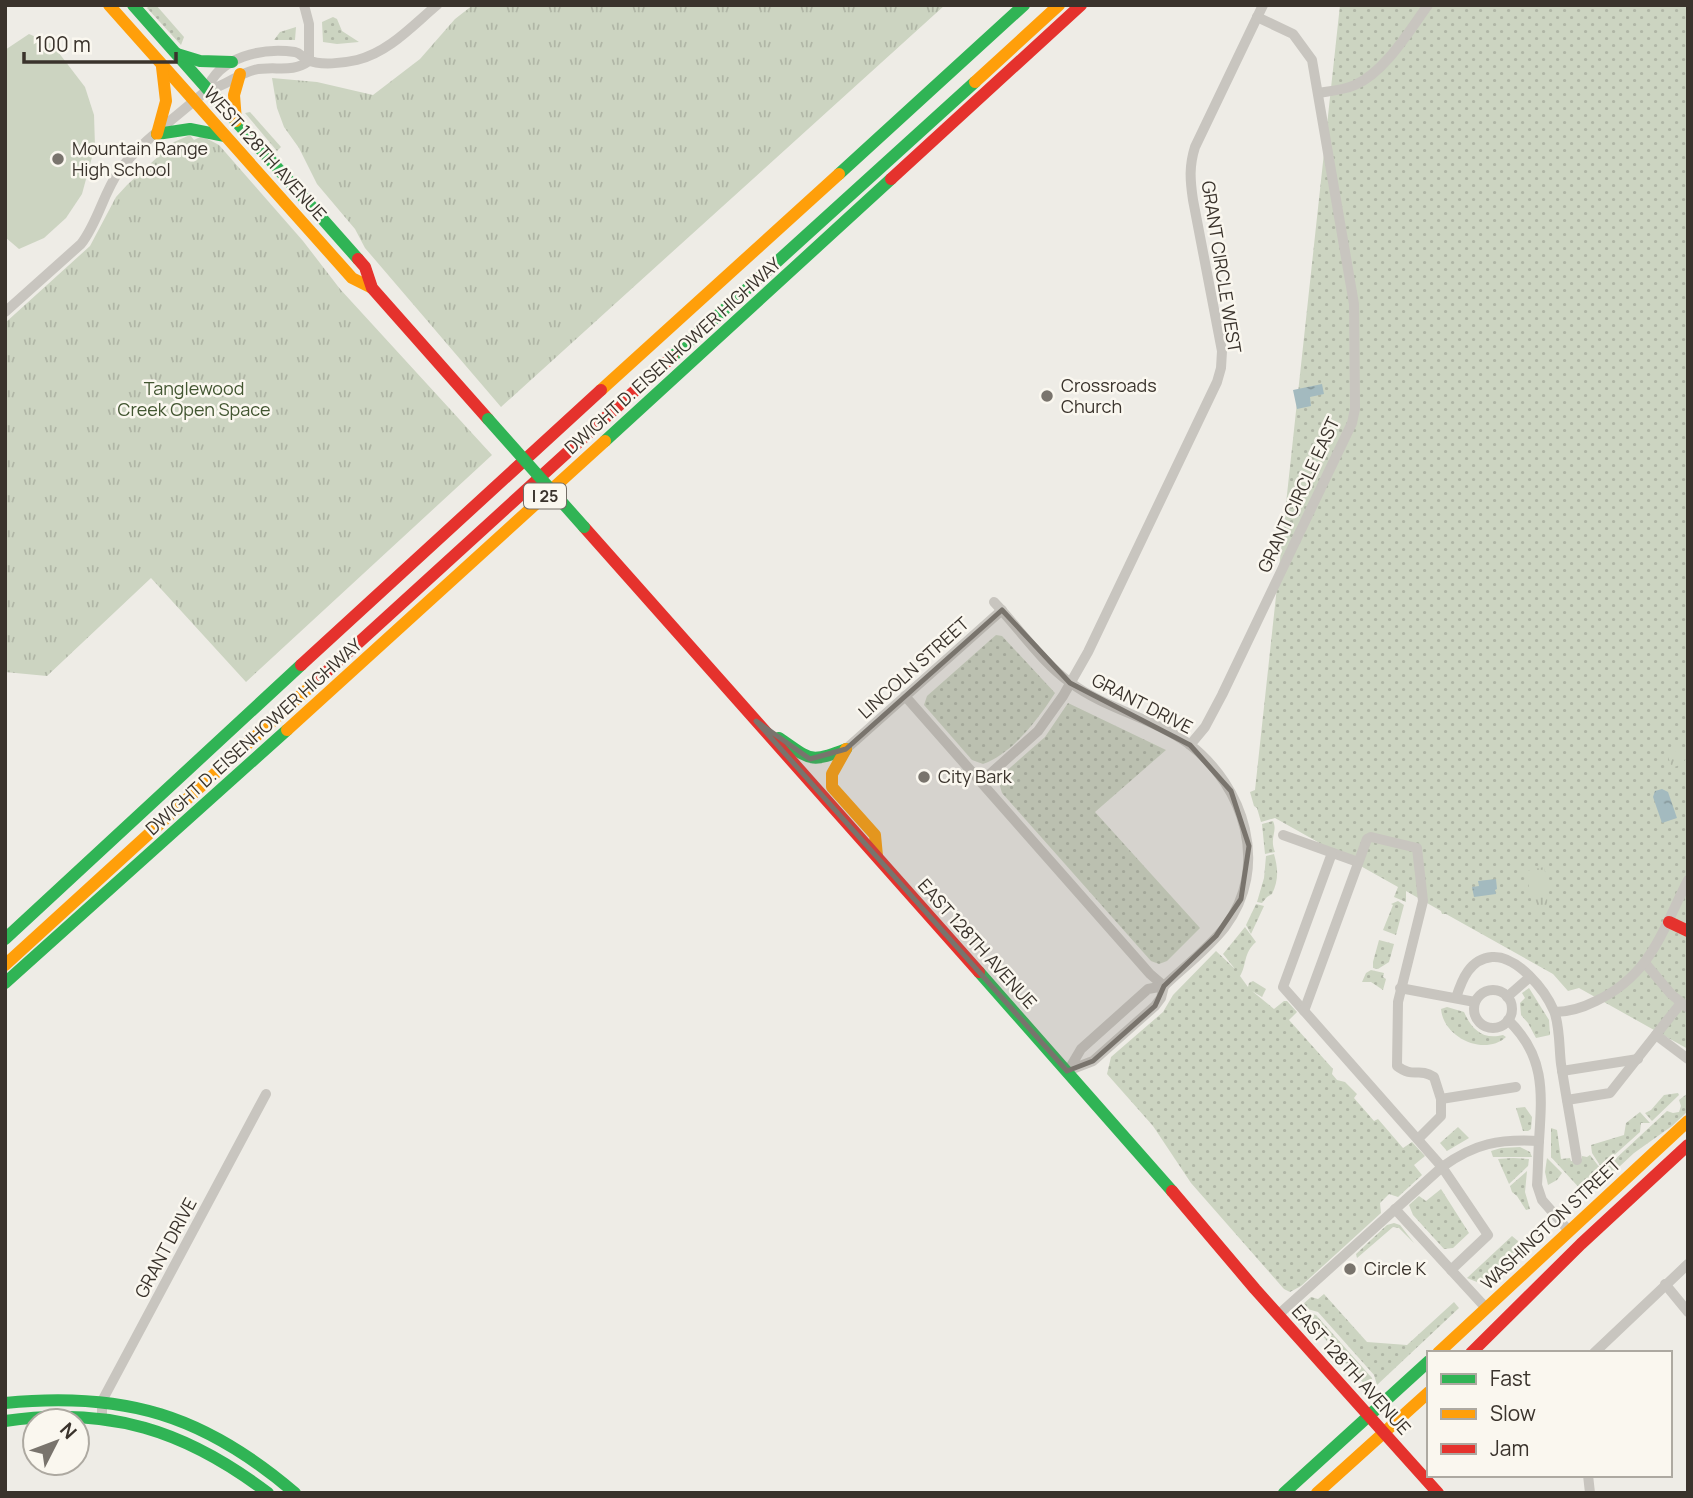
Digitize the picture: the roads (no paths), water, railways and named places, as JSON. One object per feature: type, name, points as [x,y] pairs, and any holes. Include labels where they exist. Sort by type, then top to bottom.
[{"type":"main road","name":"WEST 128TH AVENUE","points":[[109,5],[352,278],[372,288],[488,419]]},
{"type":"main road","name":"WEST 128TH AVENUE","points":[[133,5],[365,267],[372,288]]},
{"type":"main road","name":"DWIGHT D. EISENHOWER HIGHWAY","points":[[5,939],[381,591],[1024,5]]},
{"type":"main road","points":[[5,950],[1041,5]]},
{"type":"main road","points":[[5,965],[1059,5]]},
{"type":"main road","name":"DWIGHT D. EISENHOWER HIGHWAY","points":[[5,983],[394,634],[1082,5]]},
{"type":"main road","points":[[176,54],[200,61],[232,62]]},
{"type":"main road","points":[[157,134],[164,118],[167,97],[161,63]]},
{"type":"main road","points":[[236,121],[234,94],[240,74]]},
{"type":"main road","points":[[157,134],[190,130],[226,136]]},
{"type":"main road","name":"EAST 128TH AVENUE","points":[[488,419],[1438,1493]]},
{"type":"main road","points":[[756,721],[810,759],[824,758],[846,749]]},
{"type":"main road","points":[[846,749],[835,767],[832,787],[875,835],[877,857]]},
{"type":"main road","points":[[1669,922],[1688,931]]},
{"type":"main road","name":"WASHINGTON STREET","points":[[1440,1351],[1688,1121]]},
{"type":"main road","name":"WASHINGTON STREET","points":[[1473,1351],[1581,1244],[1688,1145]]},
{"type":"main road","points":[[1569,1231],[1581,1244]]},
{"type":"main road","points":[[1284,1493],[1427,1363]]},
{"type":"main road","points":[[1317,1493],[1427,1394]]},
{"type":"main road","points":[[5,1403],[48,1399],[102,1401],[151,1409],[218,1437],[256,1460],[295,1493]]},
{"type":"main road","points":[[5,1421],[50,1416],[102,1418],[174,1436],[246,1475],[268,1493]]},
{"type":"street","points":[[304,5],[309,24],[309,61]]},
{"type":"street","points":[[207,90],[220,88],[240,74],[267,68],[298,69],[309,61],[349,62],[374,54],[395,41],[437,5]]},
{"type":"street","name":"GRANT CIRCLE WEST","points":[[981,782],[1038,731],[1070,683],[1093,642],[1217,382],[1222,351],[1194,200],[1190,162],[1263,5]]},
{"type":"street","points":[[1318,93],[1354,86],[1370,77],[1428,5]]},
{"type":"street","name":"GRANT CIRCLE EAST","points":[[1190,745],[1205,727],[1222,695],[1352,422],[1354,409],[1354,304],[1312,60],[1293,34],[1257,17]]},
{"type":"street","points":[[5,312],[81,244],[118,173],[128,160],[207,90],[211,77],[232,62],[251,55],[276,51],[299,52],[309,61]]},
{"type":"street","name":"GRANT DRIVE","points":[[994,602],[1070,683],[1190,745],[1231,791],[1247,834],[1248,874],[1241,899],[1225,927],[1164,986],[1161,998],[1155,1006],[1093,1061],[1067,1071]]},
{"type":"street","name":"LINCOLN STREET","points":[[846,749],[1002,610]]},
{"type":"street","points":[[905,696],[1150,974],[1164,986]]},
{"type":"street","points":[[1283,835],[1358,863]]},
{"type":"street","points":[[1304,1011],[1364,845],[1371,837],[1417,848],[1423,901],[1400,988],[1397,1066],[1406,1073],[1427,1072],[1434,1077],[1441,1099],[1441,1116],[1418,1139]]},
{"type":"street","points":[[1332,853],[1283,986],[1442,1167],[1488,1235],[1451,1270]]},
{"type":"street","points":[[1555,1012],[1569,1012],[1607,996],[1630,981],[1645,963],[1669,922],[1688,880]]},
{"type":"street","points":[[1456,998],[1465,974],[1474,964],[1486,958],[1498,957],[1511,961],[1530,977],[1555,1012],[1577,1160]]},
{"type":"street","points":[[1567,1101],[1610,1093],[1656,1035],[1684,1006],[1645,963]]},
{"type":"street","points":[[1507,997],[1530,977]]},
{"type":"street","name":"GRANT DRIVE","points":[[1067,1071],[1081,1049],[1148,989],[1164,986]]},
{"type":"street","points":[[1400,988],[1475,1002]]},
{"type":"street","points":[[1493,990],[1507,997],[1511,1011],[1507,1020],[1494,1027],[1484,1025],[1476,1017],[1475,1002],[1482,993],[1493,990]]},
{"type":"street","points":[[1507,1020],[1530,1047],[1537,1064],[1543,1103],[1537,1185],[1539,1194],[1569,1231]]},
{"type":"street","points":[[1656,1035],[1688,1059]]},
{"type":"street","points":[[1562,1071],[1637,1059]]},
{"type":"street","points":[[1441,1099],[1516,1087]]},
{"type":"street","name":"GRANT DRIVE","points":[[102,1418],[102,1401],[265,1094]]},
{"type":"street","points":[[1278,1315],[1442,1167],[1475,1147],[1515,1140],[1539,1141]]},
{"type":"street","points":[[1395,1209],[1486,1308]]},
{"type":"street","points":[[1596,1351],[1688,1264]]},
{"type":"street","points":[[1665,1284],[1688,1311]]},
{"type":"street","points":[[246,1475],[256,1460]]},
{"type":"water","points":[[1322,384],[1324,394],[1310,397],[1311,406],[1297,409],[1293,390]]},
{"type":"water","points":[[1662,789],[1668,792],[1677,818],[1662,823],[1653,797],[1655,791]]},
{"type":"water","points":[[1496,879],[1496,894],[1474,897],[1472,887],[1479,886],[1478,881]]},
{"type":"place","name":"Mountain Range High School","points":[[58,159]]},
{"type":"place","name":"Crossroads Church","points":[[1047,396]]},
{"type":"place","name":"City Bark","points":[[924,777]]},
{"type":"place","name":"Circle K","points":[[1350,1269]]},
{"type":"park label","name":"Tanglewood Creek Open Space","points":[[194,399]]}]
